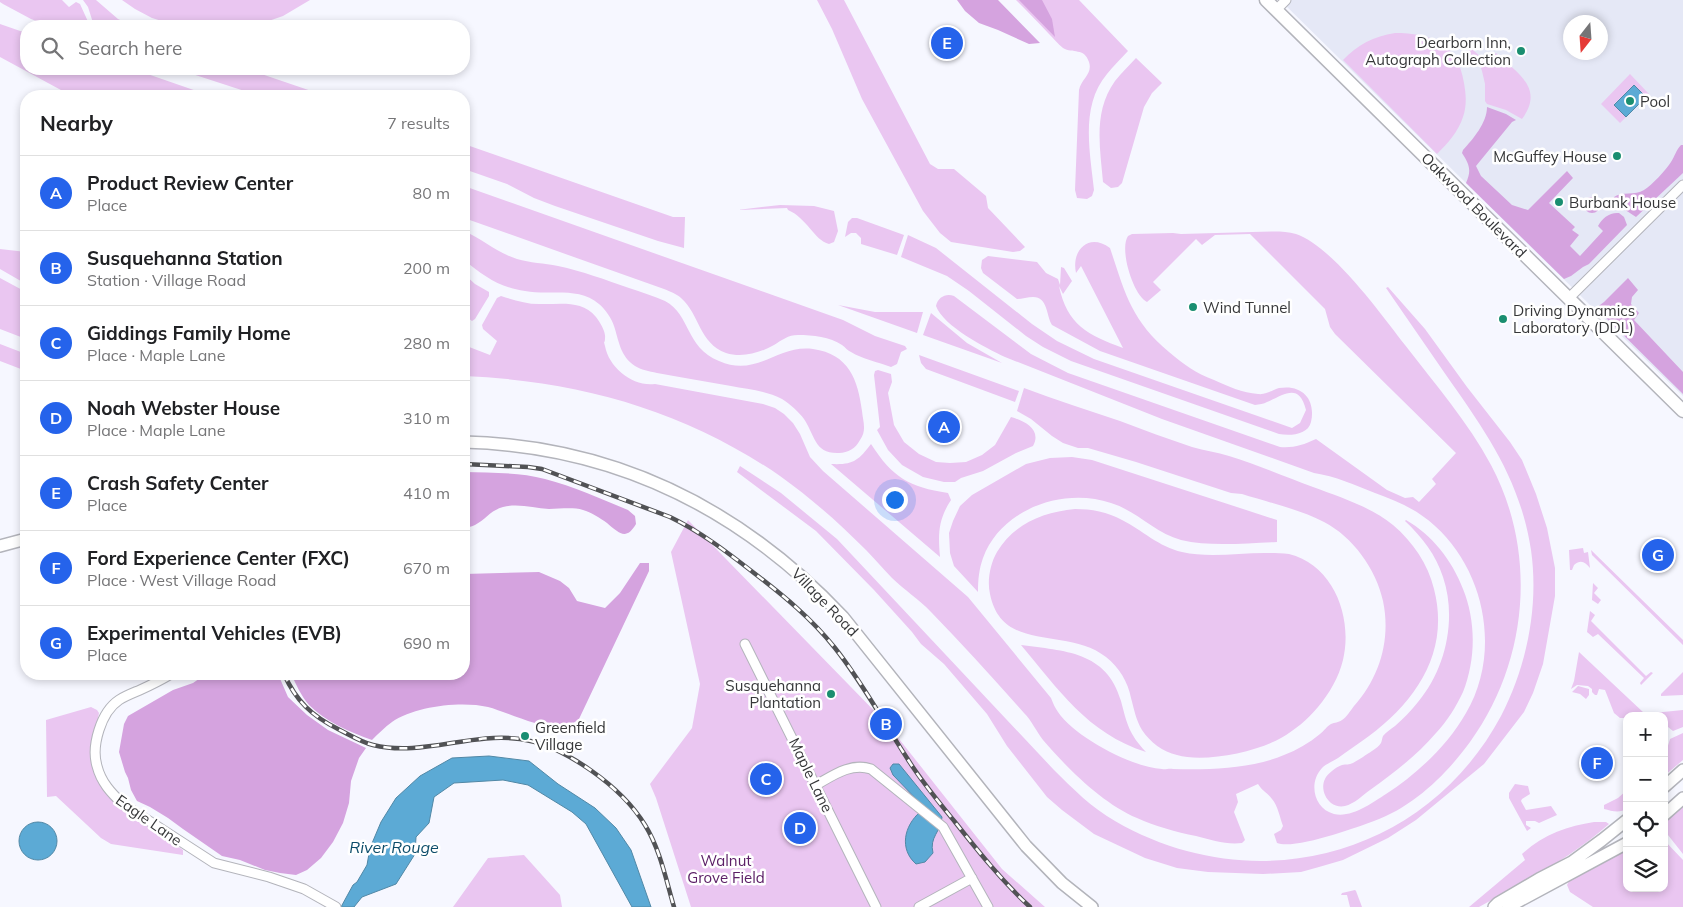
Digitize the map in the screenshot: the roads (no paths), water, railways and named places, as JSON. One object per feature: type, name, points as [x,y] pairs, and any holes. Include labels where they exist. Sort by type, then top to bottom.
[{"type":"main road","name":"Oakwood Boulevard","points":[[1266,0],[1683,411]]},
{"type":"street","points":[[1276,10],[1286,0]]},
{"type":"street","points":[[1569,298],[1683,185]]},
{"type":"street","name":"Village Road","points":[[470,442],[533,447],[587,459],[612,467],[673,490],[715,513],[757,540],[812,585],[843,617],[1026,846],[1062,883],[1092,907]]},
{"type":"street","points":[[0,546],[20,541]]},
{"type":"street","name":"Maple Lane","points":[[745,644],[876,907]]},
{"type":"street","name":"Eagle Lane","points":[[159,680],[120,699],[106,714],[100,727],[95,754],[103,782],[110,792],[123,804],[205,859],[269,877],[312,892],[336,907]]},
{"type":"street","points":[[816,785],[855,766],[863,766],[873,771],[943,827],[988,907]]},
{"type":"street","points":[[1668,783],[1683,770]]},
{"type":"street","points":[[1668,811],[1683,798]]},
{"type":"street","points":[[1494,907],[1539,879],[1572,862],[1623,823]]},
{"type":"street","points":[[1508,907],[1623,844]]},
{"type":"street","points":[[919,907],[972,878]]},
{"type":"water","name":"Pool","points":[[1634,85],[1646,97],[1626,117],[1614,105]]},
{"type":"water","name":"River Rouge","points":[[489,756],[529,761],[558,784],[595,808],[616,828],[631,850],[651,907],[632,907],[586,824],[572,812],[528,785],[503,780],[454,783],[434,797],[429,823],[416,837],[415,854],[396,884],[362,897],[354,907],[341,907],[367,865],[370,848],[381,822],[396,798],[420,776],[452,758]]},
{"type":"water","points":[[893,764],[899,764],[942,817],[932,847],[933,853],[925,862],[916,864],[907,852],[907,831],[920,812],[918,801],[893,775],[890,768]]},
{"type":"water","points":[[38,822],[52,827],[57,841],[52,855],[38,860],[24,855],[19,841],[24,827]]},
{"type":"railway","points":[[470,464],[542,469],[670,517],[714,543],[765,582],[807,617],[835,648],[924,783],[972,844],[1030,907]]},
{"type":"railway","points":[[287,680],[300,700],[320,719],[369,744],[391,748],[410,748],[483,739],[520,739],[537,743],[573,759],[622,796],[645,825],[659,854],[674,907]]},
{"type":"place","name":"Crash Safety Center","points":[[947,43]]},
{"type":"place","name":"Dearborn Inn, Autograph Collection","points":[[1521,51]]},
{"type":"place","name":"Pool","points":[[1630,101]]},
{"type":"place","name":"McGuffey House","points":[[1617,156]]},
{"type":"place","name":"Burbank House","points":[[1559,202]]},
{"type":"place","name":"Wind Tunnel","points":[[1193,307]]},
{"type":"place","name":"Driving Dynamics Laboratory (DDL)","points":[[1503,319]]},
{"type":"place","name":"Product Review Center","points":[[944,427]]},
{"type":"place","name":"Experimental Vehicles (EVB)","points":[[1658,555]]},
{"type":"place","name":"Susquehanna Plantation","points":[[831,694]]},
{"type":"place","name":"Susquehanna Station","points":[[886,724]]},
{"type":"place","name":"Greenfield Village","points":[[525,736]]},
{"type":"place","name":"Ford Experience Center (FXC)","points":[[1597,763]]},
{"type":"place","name":"Giddings Family Home","points":[[766,779]]},
{"type":"place","name":"Noah Webster House","points":[[800,828]]},
{"type":"park label","name":"Walnut Grove Field","points":[[726,868]]}]
